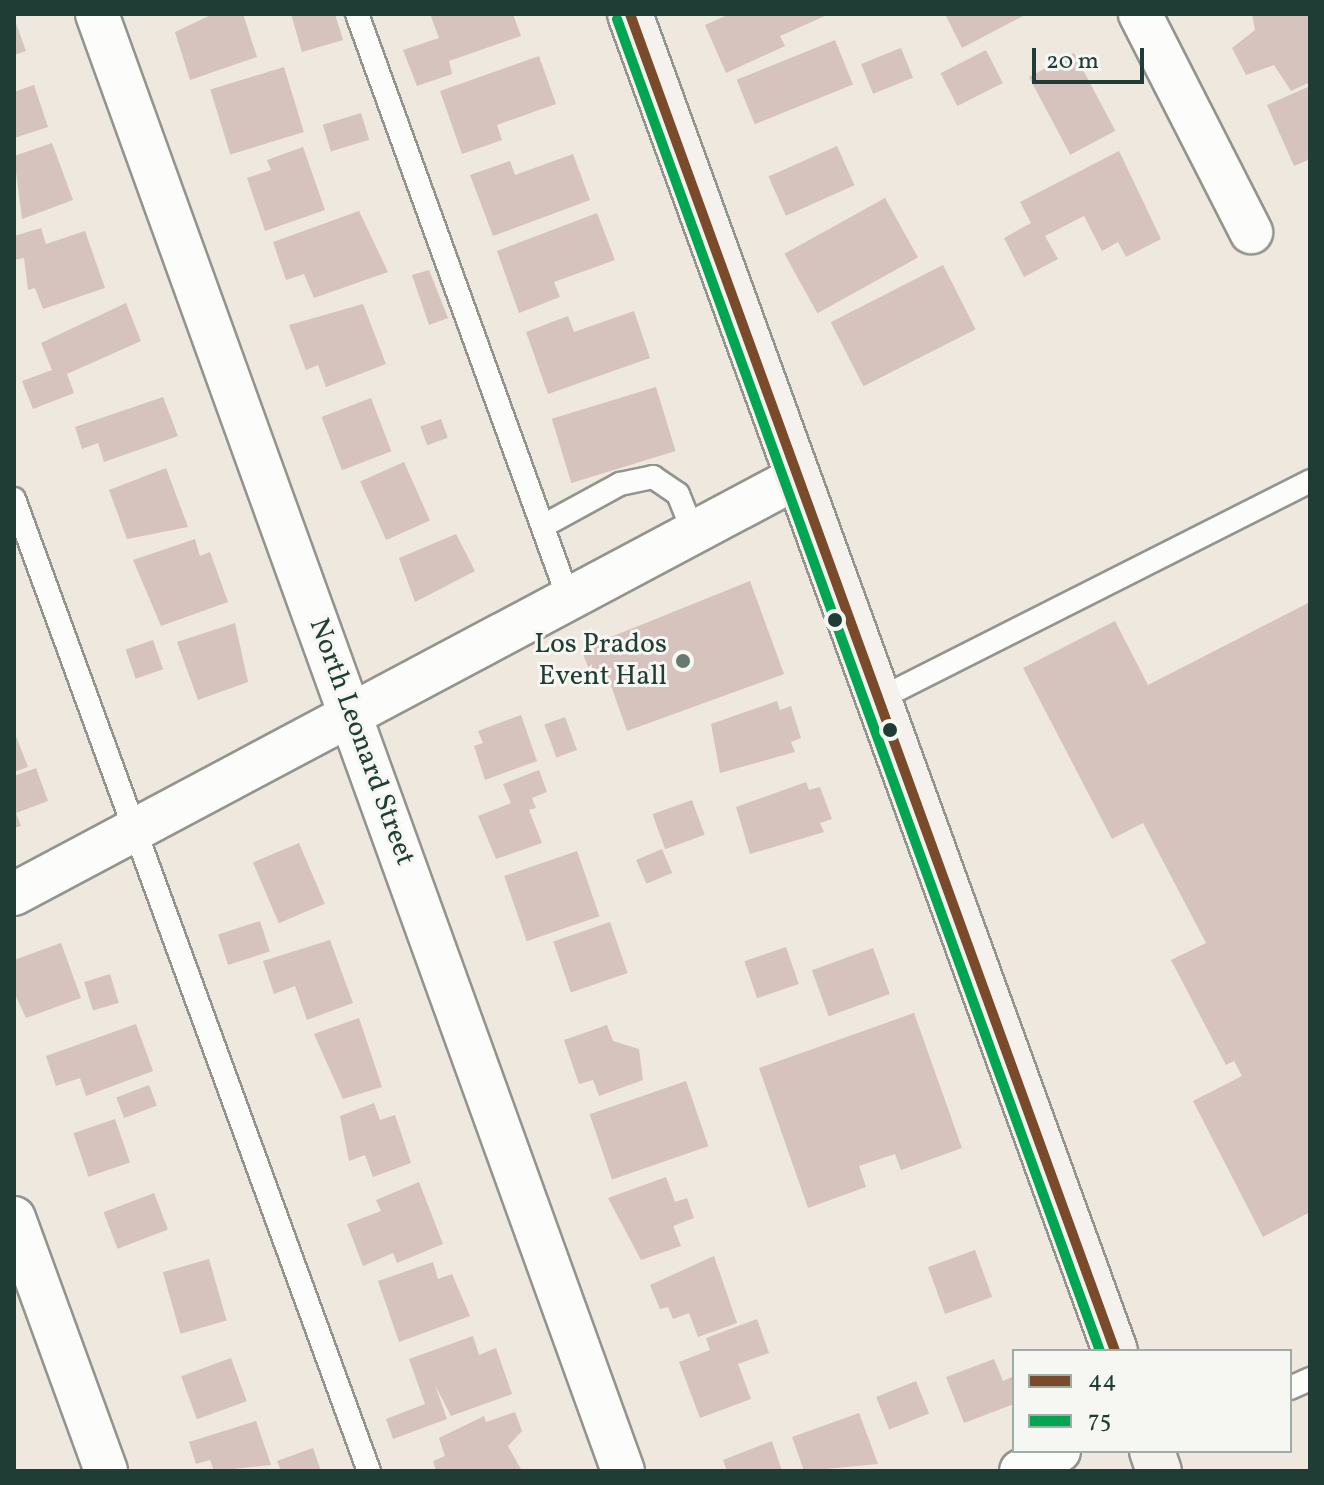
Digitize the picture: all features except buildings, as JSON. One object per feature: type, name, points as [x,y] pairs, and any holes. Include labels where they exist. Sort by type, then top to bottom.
[{"type":"main road","points":[[630,14],[1114,1349]]},
{"type":"street","name":"North Leonard Street","points":[[97,14],[623,1471]]},
{"type":"street","points":[[1140,14],[1251,232]]},
{"type":"street","points":[[14,894],[350,711],[798,477]]},
{"type":"street","points":[[14,1218],[106,1471]]},
{"type":"street","points":[[1021,1471],[1055,1453]]},
{"type":"lane","points":[[357,14],[568,597]]},
{"type":"lane","points":[[543,526],[620,484],[653,477],[678,494],[693,531]]},
{"type":"lane","points":[[879,699],[1310,481]]},
{"type":"lane","points":[[14,499],[369,1471]]},
{"type":"transit line","name":"44","points":[[630,14],[1114,1349]]},
{"type":"transit line","name":"75","points":[[617,19],[1099,1349]]},
{"type":"place","name":"Los Prados Event Hall","points":[[683,661]]}]
